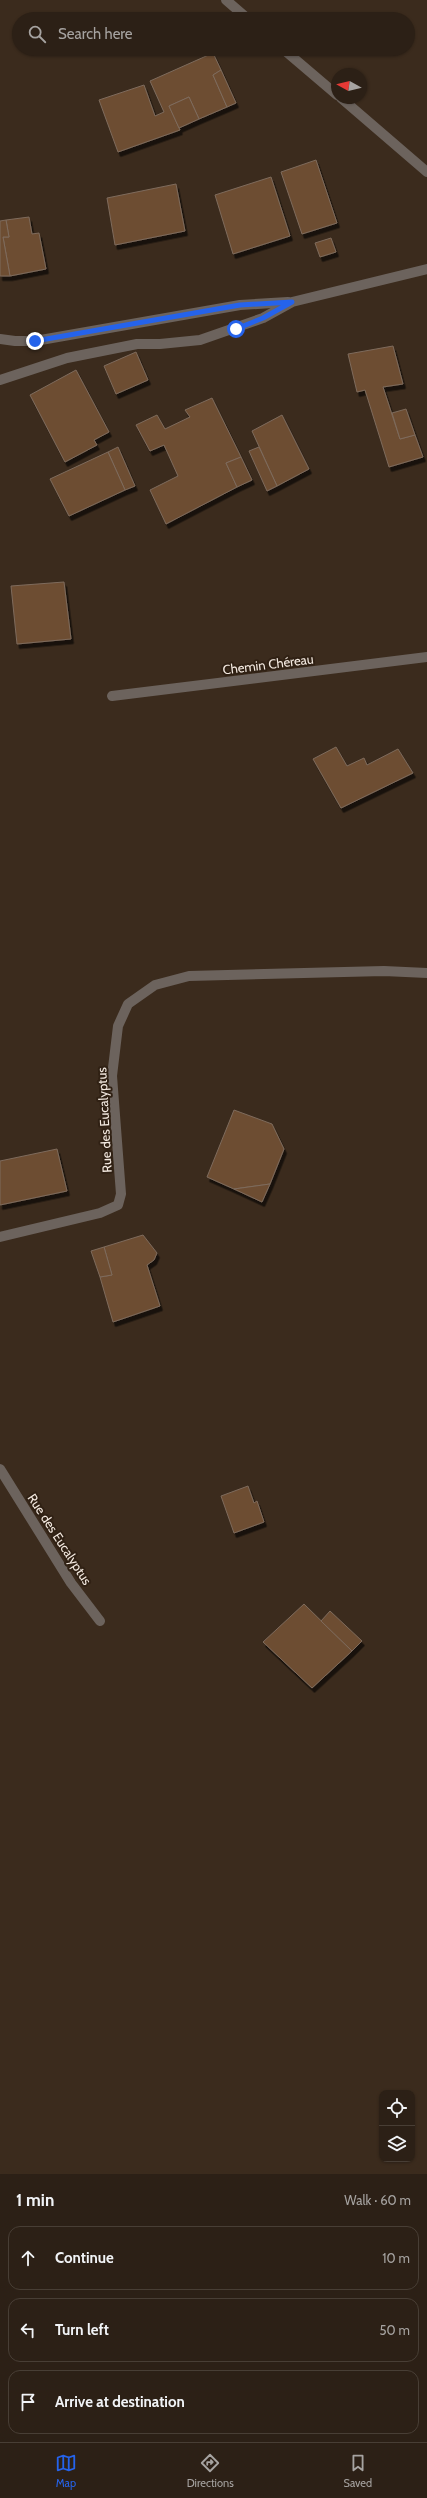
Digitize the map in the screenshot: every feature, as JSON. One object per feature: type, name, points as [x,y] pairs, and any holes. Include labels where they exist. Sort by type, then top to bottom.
[{"type":"street","points":[[226,0],[240,12]]},
{"type":"street","points":[[291,56],[331,90]]},
{"type":"street","points":[[347,104],[427,172]]},
{"type":"street","points":[[0,339],[35,341],[240,305],[292,302],[427,269]]},
{"type":"street","points":[[0,380],[68,358],[137,344],[160,344],[200,340],[263,318],[292,302]]},
{"type":"street","name":"Chemin Chéreau","points":[[112,696],[427,657]]},
{"type":"street","name":"Rue des Eucalyptus","points":[[0,1237],[100,1213],[118,1205],[121,1194],[112,1076],[118,1026],[128,1004],[155,985],[189,976],[384,971],[427,972]]},
{"type":"street","name":"Rue des Eucalyptus","points":[[0,1469],[71,1583],[100,1621]]},
{"type":"building","points":[[206,56],[214,56],[221,70],[213,75],[227,107],[199,119],[189,97],[169,106],[180,130],[118,152],[99,100],[144,85],[155,116],[164,112],[150,81]]},
{"type":"building","points":[[221,70],[236,103],[227,107],[213,75]]},
{"type":"building","points":[[189,97],[199,119],[179,128],[169,106]]},
{"type":"building","points":[[316,160],[337,223],[302,234],[281,172]]},
{"type":"building","points":[[271,177],[290,236],[233,254],[215,195]]},
{"type":"building","points":[[176,184],[185,231],[115,245],[107,198]]},
{"type":"building","points":[[29,217],[32,234],[39,233],[46,269],[10,276],[3,237],[9,237],[6,220]]},
{"type":"building","points":[[6,220],[9,237],[3,237],[10,276],[0,276],[0,221]]},
{"type":"building","points":[[331,238],[336,252],[320,257],[315,243]]},
{"type":"building","points":[[393,346],[403,384],[383,387],[400,439],[415,435],[423,457],[389,467],[365,390],[357,392],[348,354]]},
{"type":"building","points":[[136,352],[148,380],[116,394],[104,366]]},
{"type":"building","points":[[76,370],[109,432],[94,440],[97,445],[65,462],[30,395]]},
{"type":"building","points":[[212,398],[241,457],[226,463],[237,487],[166,524],[150,490],[178,476],[164,445],[150,451],[136,425],[157,415],[165,429],[190,417],[185,410]]},
{"type":"building","points":[[406,409],[415,435],[400,439],[392,413]]},
{"type":"building","points":[[282,415],[309,469],[277,486],[252,431]]},
{"type":"building","points":[[118,447],[135,486],[125,490],[108,452]]},
{"type":"building","points":[[259,447],[277,486],[267,491],[249,451]]},
{"type":"building","points":[[108,452],[125,490],[69,516],[50,479]]},
{"type":"building","points":[[241,457],[252,480],[237,487],[226,463]]},
{"type":"building","points":[[64,582],[71,639],[17,644],[11,586]]},
{"type":"building","points":[[336,747],[347,766],[364,758],[367,765],[398,749],[413,773],[341,808],[313,759]]},
{"type":"building","points":[[234,1110],[272,1124],[284,1149],[270,1184],[234,1189],[207,1177]]},
{"type":"building","points":[[57,1149],[67,1191],[0,1205],[0,1161]]},
{"type":"building","points":[[270,1184],[262,1202],[234,1189]]},
{"type":"building","points":[[143,1235],[157,1253],[154,1260],[147,1265],[160,1306],[113,1322],[100,1277],[112,1275],[104,1247]]},
{"type":"building","points":[[104,1247],[112,1275],[100,1277],[91,1251]]},
{"type":"building","points":[[248,1486],[254,1503],[257,1501],[264,1522],[234,1533],[221,1496]]},
{"type":"building","points":[[304,1604],[352,1651],[312,1688],[263,1642]]},
{"type":"building","points":[[330,1611],[362,1641],[352,1651],[321,1621]]},
{"type":"route","points":[[35,341],[240,305],[292,302],[263,318],[236,329]]}]
